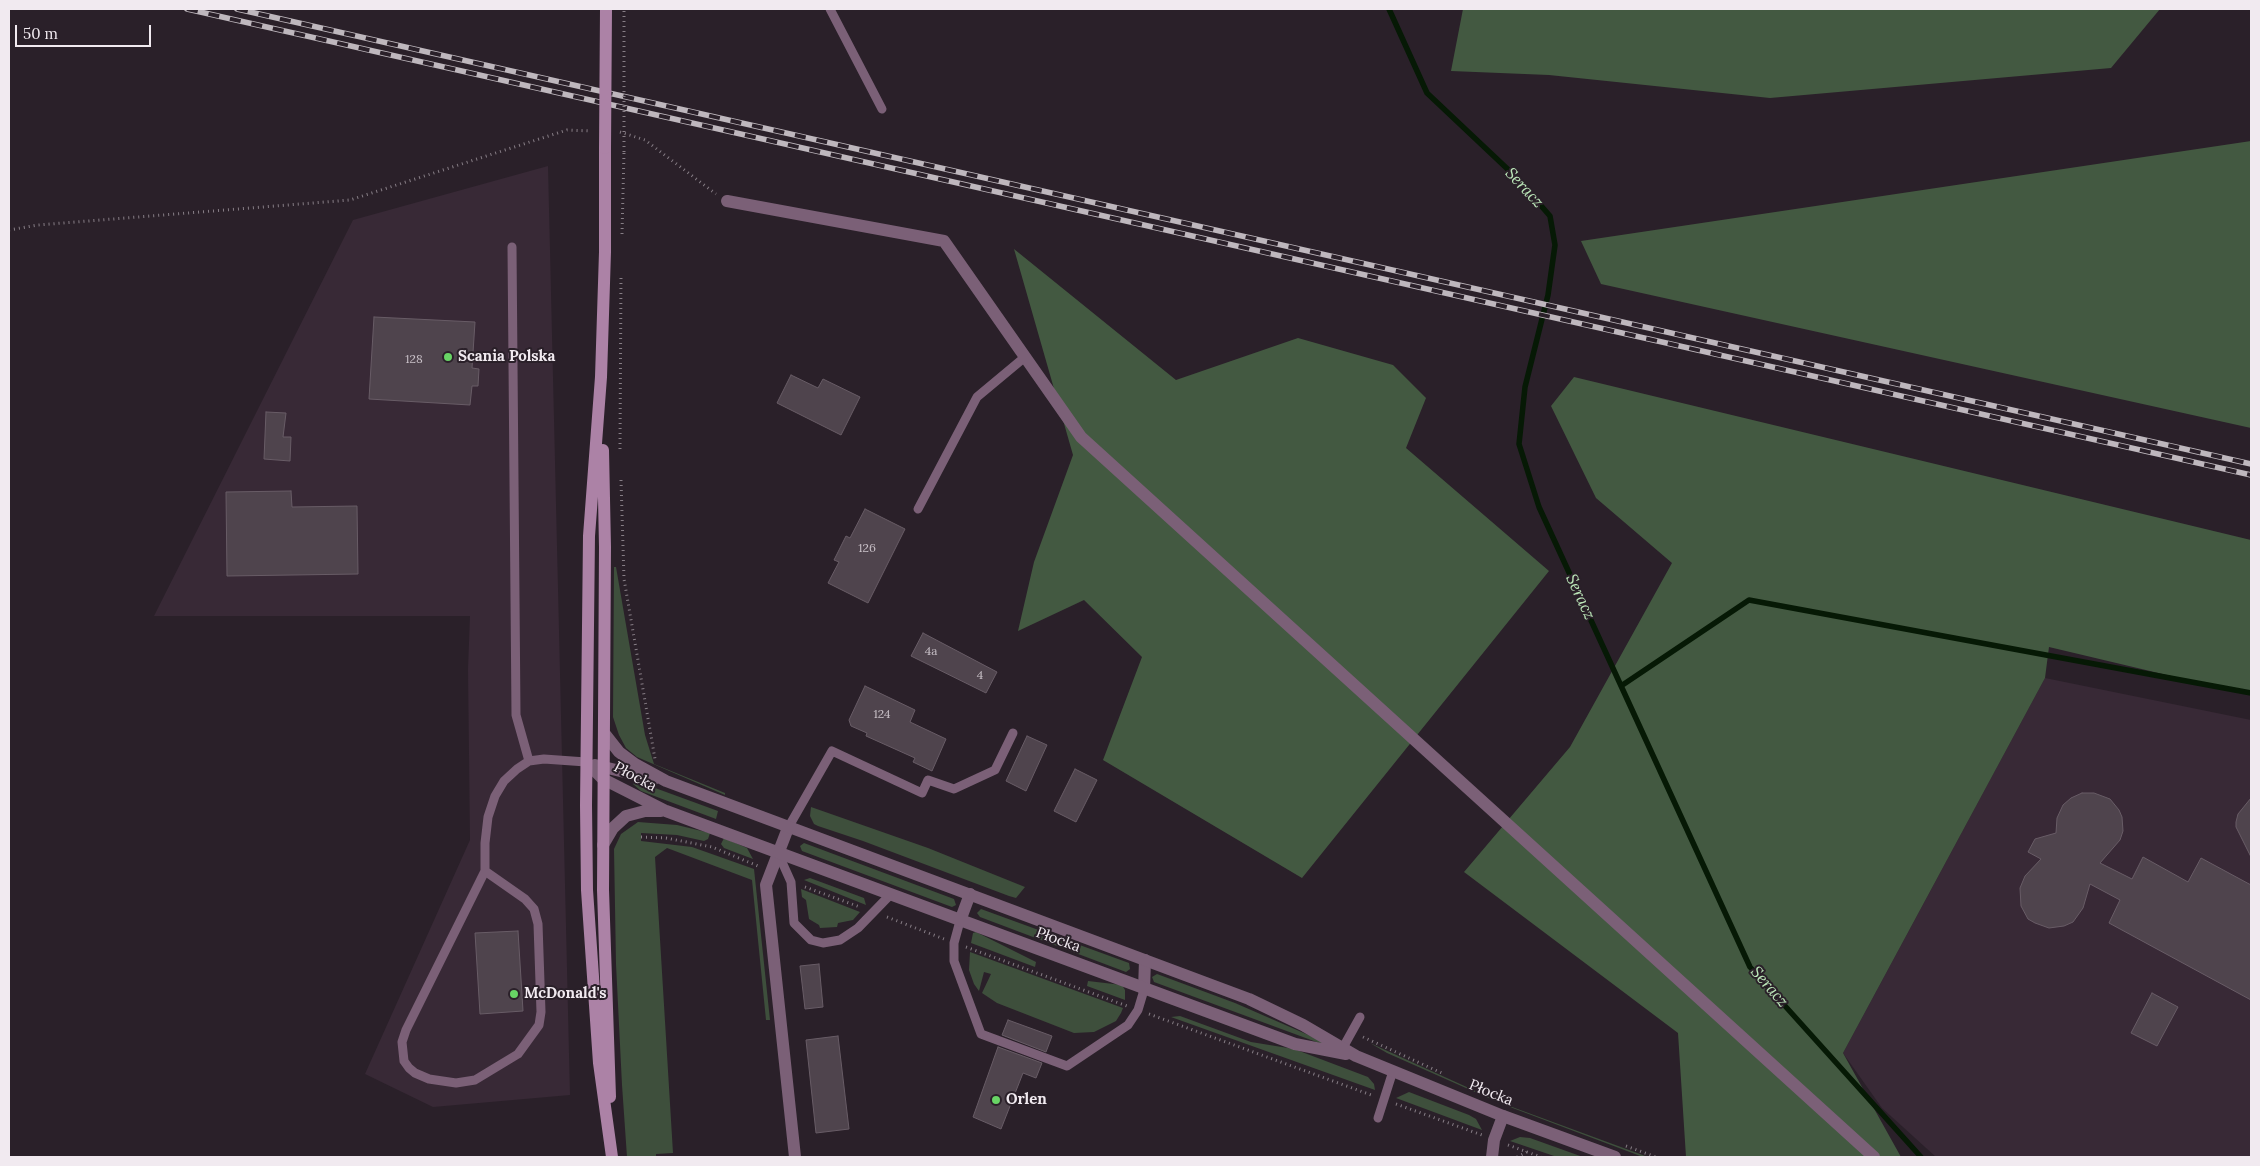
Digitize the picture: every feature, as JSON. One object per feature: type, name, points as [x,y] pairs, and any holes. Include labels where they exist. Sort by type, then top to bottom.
[{"type":"main road","points":[[606,9],[605,252],[601,377],[589,536],[586,762],[588,890],[592,970],[599,1063],[611,1142]]},
{"type":"main road","points":[[601,377],[605,547],[603,890],[612,1157]]},
{"type":"street","points":[[727,201],[944,241],[1081,437],[1874,1157]]},
{"type":"street","name":"Płocka","points":[[604,733],[619,752],[635,764],[666,781],[1249,999],[1303,1025],[1341,1050],[1503,1116],[1615,1157]]},
{"type":"street","name":"Płocka","points":[[586,762],[666,811],[1144,990],[1295,1044],[1341,1050]]},
{"type":"street","name":"Płocka","points":[[603,773],[666,781]]},
{"type":"street","name":"Płocka","points":[[603,845],[613,828],[626,816],[645,811],[666,811]]},
{"type":"street","points":[[788,828],[766,885],[795,1157]]},
{"type":"street","points":[[960,921],[970,894]]},
{"type":"street","points":[[1144,990],[1145,960]]},
{"type":"street","points":[[1492,1157],[1494,1140],[1503,1116]]},
{"type":"lane","points":[[830,9],[882,110]]},
{"type":"lane","points":[[512,247],[516,715],[529,761]]},
{"type":"lane","points":[[918,509],[977,398],[1025,356]]},
{"type":"lane","points":[[788,828],[832,751],[922,793],[928,780],[954,789],[995,770],[1013,733]]},
{"type":"lane","points":[[485,870],[525,899],[534,909],[538,924],[542,1012],[539,1025],[518,1054],[475,1080],[456,1083],[429,1079],[416,1074],[409,1068],[404,1061],[402,1042],[406,1030],[485,870],[485,843],[488,817],[495,796],[504,781],[529,761],[544,759],[586,762]]},
{"type":"lane","points":[[778,853],[791,882],[794,924],[811,940],[823,943],[840,940],[858,928],[890,895]]},
{"type":"lane","points":[[960,921],[954,943],[954,961],[981,1034],[1067,1066],[1128,1025],[1138,1010],[1144,990]]},
{"type":"lane","points":[[1341,1050],[1360,1017]]},
{"type":"lane","points":[[1378,1118],[1394,1071]]},
{"type":"path","points":[[622,240],[624,9]]},
{"type":"path","points":[[9,230],[38,225],[350,200],[567,130],[596,131]]},
{"type":"path","points":[[613,131],[645,140],[727,201]]},
{"type":"path","points":[[620,454],[622,269]]},
{"type":"path","points":[[620,473],[624,579],[655,760]]},
{"type":"path","points":[[641,837],[666,838],[712,847],[771,871]]},
{"type":"path","points":[[791,882],[1541,1157]]},
{"type":"path","points":[[1351,1032],[1447,1075]]},
{"type":"path","points":[[1620,1144],[1656,1157]]},
{"type":"path","points":[[1516,1157],[1527,1152]]},
{"type":"shaded area","points":[[548,166],[570,1095],[433,1107],[365,1074],[470,840],[468,669],[470,616],[154,616],[353,220]]},
{"type":"shaded area","points":[[2045,678],[2251,720],[2251,1157],[1936,1157],[1882,1108],[1843,1053]]},
{"type":"green space","points":[[1463,9],[2160,9],[2111,68],[1770,98],[1549,75],[1451,71]]},
{"type":"green space","points":[[2251,141],[2251,428],[1601,284],[1581,241]]},
{"type":"green space","points":[[1014,249],[1176,380],[1298,338],[1393,365],[1426,398],[1406,448],[1549,571],[1302,878],[1103,760],[1142,657],[1084,600],[1018,631],[1034,562],[1073,455]]},
{"type":"green space","points":[[1574,377],[2251,540],[2251,695],[2049,647],[2045,678],[1843,1053],[1901,1157],[1686,1157],[1678,1033],[1464,872],[1570,747],[1672,563],[1596,498],[1551,406]]},
{"type":"green space","points":[[614,567],[616,567],[645,735],[654,764],[725,793],[725,795],[637,757],[626,748],[619,735],[613,717]]},
{"type":"green space","points":[[636,781],[718,811],[716,819],[641,791],[633,784]]},
{"type":"green space","points":[[811,807],[928,848],[1025,887],[1016,898],[1009,896],[818,826],[814,824],[810,816]]},
{"type":"green space","points":[[638,822],[677,825],[710,833],[708,839],[704,841],[677,835],[641,833],[641,841],[692,847],[754,869],[770,1020],[766,1020],[752,880],[667,848],[655,857],[673,1153],[656,1154],[656,1157],[627,1157],[622,1085],[616,964],[614,849],[621,834]]},
{"type":"green space","points":[[724,838],[747,848],[753,859],[724,848],[721,844]]},
{"type":"green space","points":[[804,843],[954,899],[956,905],[952,907],[802,851],[800,846]]},
{"type":"green space","points":[[810,878],[864,898],[866,905],[804,880]]},
{"type":"green space","points":[[801,889],[860,912],[853,920],[838,923],[837,927],[820,928],[819,925],[809,919],[806,900],[802,897]]},
{"type":"green space","points":[[981,909],[1129,963],[1130,969],[1126,972],[980,917],[977,913]]},
{"type":"green space","points":[[976,932],[1036,962],[1035,967],[971,943],[973,933]]},
{"type":"green space","points":[[970,952],[1123,1008],[1116,1021],[1094,1032],[1074,1033],[997,1003],[982,993],[991,974],[984,972],[979,991],[974,984],[969,970]]},
{"type":"green space","points":[[1157,974],[1235,1003],[1329,1044],[1330,1047],[1154,982],[1152,977]]},
{"type":"green space","points":[[1088,981],[1122,985],[1125,990],[1125,1000],[1087,986]]},
{"type":"green space","points":[[1180,1016],[1251,1042],[1294,1049],[1368,1077],[1374,1084],[1375,1090],[1171,1017]]},
{"type":"green space","points":[[1370,1043],[1504,1104],[1648,1157],[1643,1157],[1502,1104],[1387,1053]]},
{"type":"green space","points":[[1409,1092],[1469,1115],[1476,1119],[1482,1130],[1396,1098]]},
{"type":"green space","points":[[1520,1137],[1530,1138],[1583,1157],[1557,1157],[1510,1141]]},
{"type":"building","points":[[374,317],[475,322],[472,368],[479,369],[478,386],[472,386],[470,405],[369,399]]},
{"type":"building","points":[[791,375],[818,388],[823,379],[860,397],[841,435],[777,403]]},
{"type":"building","points":[[266,412],[286,413],[283,437],[291,437],[290,461],[264,459]]},
{"type":"building","points":[[291,491],[292,507],[357,506],[358,574],[227,576],[226,492]]},
{"type":"building","points":[[865,509],[905,529],[868,603],[828,583],[839,562],[834,560],[846,536],[850,538]]},
{"type":"building","points":[[923,633],[997,672],[986,693],[911,656]]},
{"type":"building","points":[[865,686],[915,710],[910,722],[946,739],[932,771],[913,762],[915,758],[866,736],[867,733],[851,726],[849,720]]},
{"type":"building","points":[[1027,736],[1047,745],[1026,791],[1006,781]]},
{"type":"building","points":[[1075,769],[1097,780],[1076,822],[1054,811]]},
{"type":"building","points":[[2082,793],[2094,793],[2110,799],[2122,817],[2123,831],[2120,840],[2100,863],[2132,879],[2143,857],[2188,882],[2201,858],[2251,885],[2251,1000],[2109,923],[2120,900],[2090,884],[2083,908],[2073,922],[2064,926],[2049,928],[2028,919],[2021,906],[2020,888],[2025,876],[2041,859],[2028,852],[2035,839],[2056,833],[2057,818],[2063,805],[2071,798]]},
{"type":"building","points":[[2251,798],[2251,857],[2236,827],[2236,822],[2238,814]]},
{"type":"building","points":[[518,931],[523,1011],[480,1014],[475,933]]},
{"type":"building","points":[[819,964],[823,1007],[805,1009],[800,966]]},
{"type":"building","points":[[2152,993],[2178,1007],[2157,1046],[2131,1033]]},
{"type":"building","points":[[1008,1020],[1052,1036],[1046,1052],[1002,1035]]},
{"type":"building","points":[[838,1036],[849,1129],[816,1133],[806,1040]]},
{"type":"building","points":[[998,1047],[1042,1063],[1036,1078],[1023,1073],[1001,1129],[973,1117]]},
{"type":"waterway","name":"Seracz","points":[[1389,9],[1427,93],[1516,177],[1550,216],[1555,245],[1548,295],[1525,387],[1519,444],[1539,507],[1750,967],[1921,1157]]},
{"type":"waterway","points":[[1621,686],[1749,600],[2251,693]]},
{"type":"railway","points":[[187,9],[2251,475]]},
{"type":"railway","points":[[237,9],[2251,464]]},
{"type":"place","name":"Scania Polska","points":[[448,357]]},
{"type":"place","name":"McDonald's","points":[[514,994]]},
{"type":"place","name":"Orlen","points":[[996,1100]]}]
